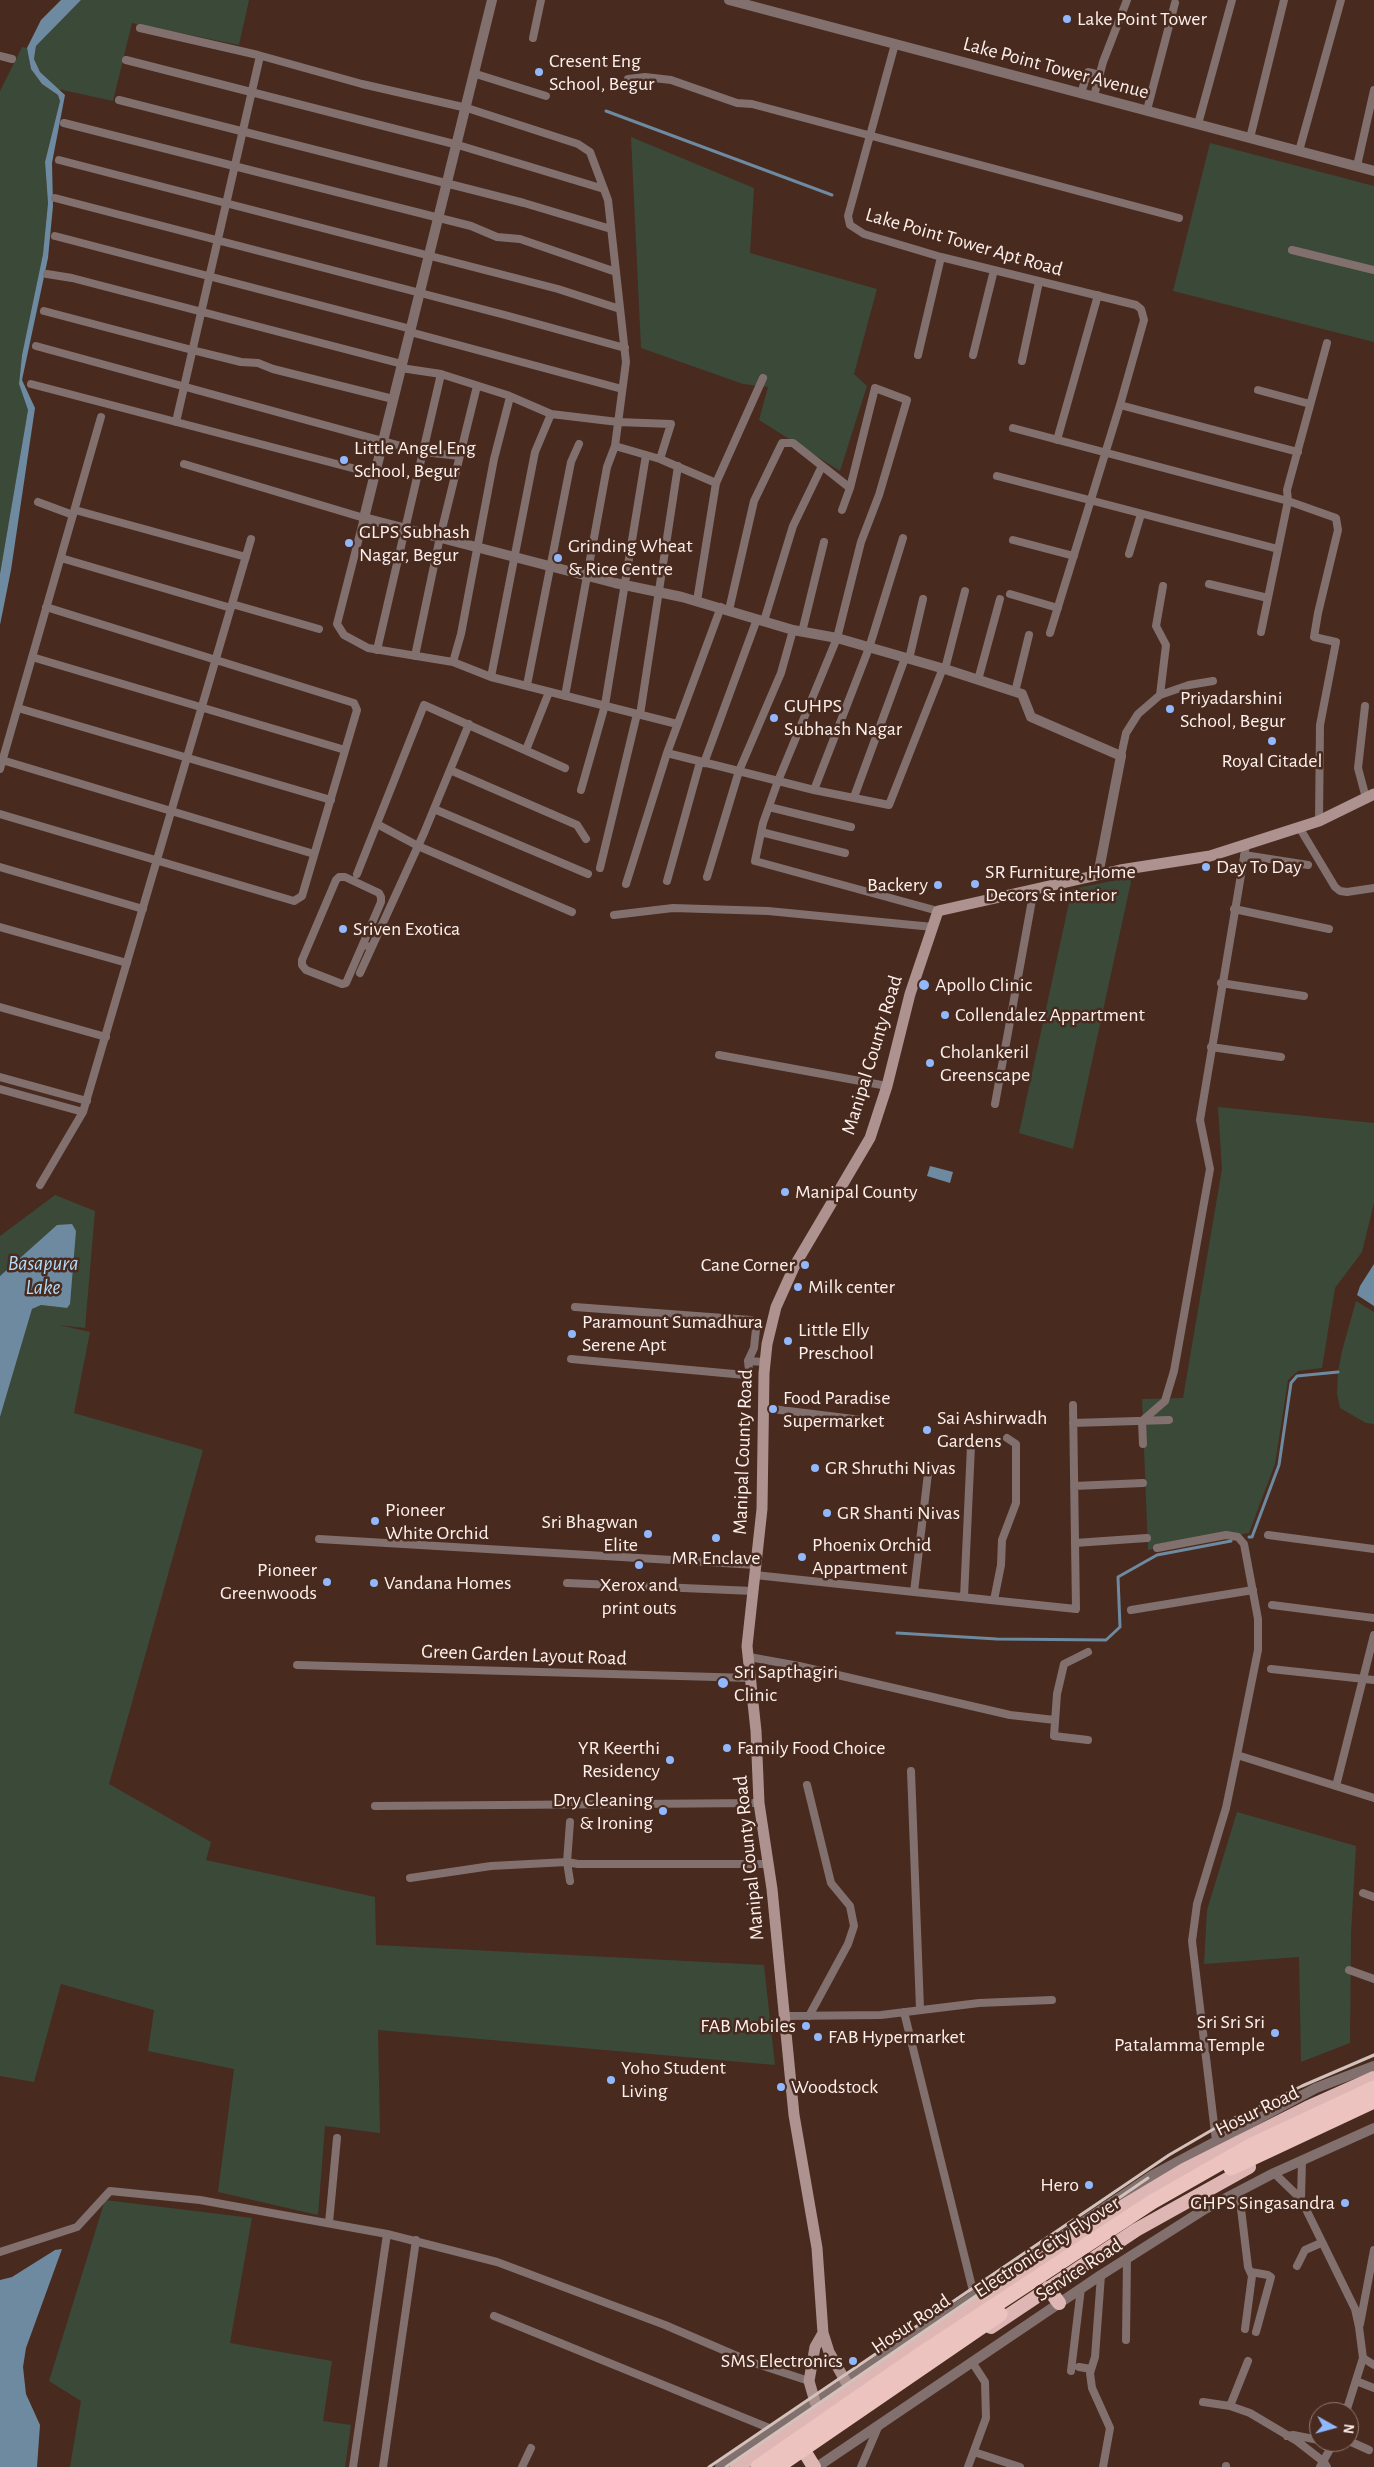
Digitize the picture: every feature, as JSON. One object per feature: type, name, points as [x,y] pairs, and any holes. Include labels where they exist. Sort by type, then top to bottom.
[{"type":"highway","name":"Hosur Road","points":[[737,2467],[848,2385],[1109,2215],[1175,2175],[1290,2116],[1374,2078]]},
{"type":"highway","name":"Electronic City Flyover","points":[[758,2467],[921,2354],[1152,2202],[1252,2145],[1374,2088]]},
{"type":"highway","name":"Electronic City Flyover","points":[[776,2467],[1133,2223],[1223,2172],[1374,2101]]},
{"type":"highway","points":[[786,2467],[1136,2230],[1221,2181],[1298,2142],[1374,2108]]},
{"type":"highway","points":[[1048,2288],[1059,2303]]},
{"type":"highway","points":[[806,2454],[816,2467]]},
{"type":"main road","points":[[938,911],[1098,875],[1245,850],[1299,827],[1319,821],[1370,796]]},
{"type":"main road","name":"Manipal County Road","points":[[848,2385],[829,2352],[823,2333],[817,2248],[794,2115],[768,1864],[759,1803],[756,1731],[747,1646],[762,1509],[765,1362],[776,1307],[795,1265],[870,1138],[887,1086],[910,994],[938,911]]},
{"type":"main road","points":[[815,2402],[809,2381],[815,2347],[823,2333]]},
{"type":"street","points":[[492,0],[476,74],[337,624],[344,634],[368,648],[453,662],[491,677],[677,724]]},
{"type":"street","points":[[533,38],[541,0]]},
{"type":"street","name":"Lake Point Tower Avenue","points":[[729,0],[1374,171]]},
{"type":"street","points":[[1094,96],[1126,0]]},
{"type":"street","points":[[1198,124],[1232,0]]},
{"type":"street","points":[[1250,138],[1284,0]]},
{"type":"street","points":[[1299,151],[1341,0]]},
{"type":"street","points":[[1147,110],[1175,3]]},
{"type":"street","points":[[140,28],[467,108],[578,144],[590,152],[608,200],[626,362],[615,446],[606,467],[565,696]]},
{"type":"street","name":"Lake Point Tower Apt Road","points":[[895,44],[872,136],[848,216],[850,225],[864,234],[942,257],[1136,304],[1141,308],[1144,320],[1120,405]]},
{"type":"street","points":[[0,56],[12,59]]},
{"type":"street","points":[[176,422],[260,56]]},
{"type":"street","points":[[126,60],[458,145],[604,188]]},
{"type":"street","points":[[1081,93],[1088,72],[1100,75]]},
{"type":"street","points":[[476,74],[546,96]]},
{"type":"street","points":[[628,79],[644,77],[671,80],[736,103],[752,104],[1179,218]]},
{"type":"street","points":[[1357,166],[1374,90]]},
{"type":"street","points":[[119,100],[448,183],[611,229]]},
{"type":"street","points":[[64,122],[471,226],[497,237],[520,239],[616,272]]},
{"type":"street","points":[[59,160],[558,288],[620,309]]},
{"type":"street","points":[[56,198],[420,292],[625,348]]},
{"type":"street","points":[[55,236],[210,275],[622,389]]},
{"type":"street","points":[[1292,250],[1374,270]]},
{"type":"street","points":[[918,355],[942,257]]},
{"type":"street","points":[[973,355],[994,270]]},
{"type":"street","points":[[47,274],[72,278],[402,366],[441,374],[510,397],[551,414],[618,422],[671,424],[660,459]]},
{"type":"street","points":[[1022,361],[1039,282]]},
{"type":"street","points":[[1057,440],[1098,295]]},
{"type":"street","points":[[44,311],[241,362],[258,363],[273,369],[393,399]]},
{"type":"street","points":[[1261,632],[1288,501],[1287,490],[1327,343]]},
{"type":"street","points":[[36,346],[423,451],[460,456]]},
{"type":"street","points":[[377,650],[441,374]]},
{"type":"street","points":[[697,601],[716,483],[763,378]]},
{"type":"street","points":[[31,384],[374,474]]},
{"type":"street","points":[[416,656],[440,537],[477,386]]},
{"type":"street","points":[[842,510],[850,488],[875,388],[907,400],[879,495],[861,542],[837,638],[778,781],[761,832],[755,861],[938,911]]},
{"type":"street","points":[[1258,390],[1310,404]]},
{"type":"street","points":[[453,662],[461,634],[479,547],[494,459],[510,397]]},
{"type":"street","points":[[1050,633],[1120,405],[1298,452]]},
{"type":"street","points":[[491,677],[535,452],[551,414]]},
{"type":"street","points":[[0,769],[101,417]]},
{"type":"street","points":[[1013,428],[1288,501],[1336,518],[1338,530],[1314,636],[1336,642],[1320,725],[1319,821]]},
{"type":"street","points":[[626,884],[677,724],[725,608],[754,501],[782,442],[793,443],[850,488]]},
{"type":"street","points":[[527,685],[571,462],[579,444]]},
{"type":"street","points":[[615,446],[660,459],[716,483]]},
{"type":"street","points":[[580,790],[605,706],[646,455]]},
{"type":"street","points":[[184,464],[364,518],[586,575],[725,608],[797,631],[837,638],[944,669],[1022,694],[1030,717],[1121,756]]},
{"type":"street","points":[[600,868],[638,714],[678,466]]},
{"type":"street","points":[[666,881],[702,763],[760,620],[793,526],[822,466]]},
{"type":"street","points":[[997,476],[1278,548]]},
{"type":"street","points":[[38,502],[246,557]]},
{"type":"street","points":[[1129,554],[1141,514]]},
{"type":"street","points":[[814,790],[869,648],[904,538]]},
{"type":"street","points":[[40,1185],[83,1112],[87,1101],[251,539]]},
{"type":"street","points":[[1013,540],[1074,556]]},
{"type":"street","points":[[707,877],[739,771],[797,631],[824,542]]},
{"type":"street","points":[[61,558],[319,630]]},
{"type":"street","points":[[1209,584],[1268,598]]},
{"type":"street","points":[[1160,695],[1166,645],[1156,626],[1163,586]]},
{"type":"street","points":[[667,753],[814,790],[889,805],[944,669],[965,591]]},
{"type":"street","points":[[1010,594],[1058,608]]},
{"type":"street","points":[[854,797],[907,659],[923,598]]},
{"type":"street","points":[[978,680],[1000,599]]},
{"type":"street","points":[[0,814],[294,901],[302,896],[357,710],[354,702],[46,607]]},
{"type":"street","points":[[1015,692],[1029,635]]},
{"type":"street","points":[[32,657],[345,750]]},
{"type":"street","points":[[1098,875],[1126,733],[1138,714],[1160,695],[1190,685],[1213,681]]},
{"type":"street","points":[[526,750],[548,692]]},
{"type":"street","points":[[357,874],[424,705],[565,768]]},
{"type":"street","points":[[1365,706],[1358,768],[1370,796]]},
{"type":"street","points":[[18,708],[187,756],[331,800]]},
{"type":"street","points":[[360,974],[418,846],[469,724]]},
{"type":"street","points":[[2,760],[314,854]]},
{"type":"street","points":[[450,770],[577,825],[586,838]]},
{"type":"street","points":[[769,807],[851,827]]},
{"type":"street","points":[[434,809],[588,874]]},
{"type":"street","points":[[377,824],[418,846],[572,912]]},
{"type":"street","points":[[1299,827],[1334,887],[1340,891],[1347,892],[1374,888]]},
{"type":"street","points":[[761,832],[845,853]]},
{"type":"street","points":[[1142,1421],[1165,1401],[1174,1371],[1210,1170],[1200,1120],[1221,982],[1245,850],[1308,865]]},
{"type":"street","points":[[0,867],[143,909]]},
{"type":"street","points":[[339,877],[345,877],[379,893],[382,902],[363,944],[346,983],[342,984],[306,970],[302,966],[302,960],[332,889],[339,877]]},
{"type":"street","points":[[995,1104],[1034,890]]},
{"type":"street","points":[[614,915],[673,908],[768,911],[933,927]]},
{"type":"street","points":[[1234,909],[1329,929]]},
{"type":"street","points":[[373,922],[381,927]]},
{"type":"street","points":[[0,927],[127,963]]},
{"type":"street","points":[[363,944],[371,948]]},
{"type":"street","points":[[1221,982],[1304,996]]},
{"type":"street","points":[[0,1007],[106,1037]]},
{"type":"street","points":[[1211,1046],[1281,1057]]},
{"type":"street","points":[[719,1055],[887,1086]]},
{"type":"street","points":[[0,1077],[87,1101]]},
{"type":"street","points":[[0,1089],[83,1112]]},
{"type":"street","points":[[571,1359],[745,1375],[749,1370],[748,1361],[754,1348],[756,1329],[751,1320],[575,1307]]},
{"type":"street","points":[[748,1361],[765,1362]]},
{"type":"street","points":[[319,1539],[756,1570],[914,1592],[1076,1609],[1073,1405]]},
{"type":"street","points":[[764,1408],[870,1421]]},
{"type":"street","points":[[1073,1423],[1169,1420]]},
{"type":"street","points":[[1142,1421],[1143,1444]]},
{"type":"street","points":[[994,1600],[1001,1565],[1002,1540],[1016,1503],[1016,1444],[1007,1438]]},
{"type":"street","points":[[964,1597],[971,1446]]},
{"type":"street","points":[[914,1592],[929,1465]]},
{"type":"street","points":[[1074,1486],[1143,1483]]},
{"type":"street","points":[[1157,1548],[1226,1535],[1238,1537],[1244,1544],[1259,1636],[1226,1808],[1197,1904],[1192,1941],[1216,2141]]},
{"type":"street","points":[[1268,1535],[1374,1549]]},
{"type":"street","points":[[1075,1543],[1147,1538]]},
{"type":"street","points":[[567,1583],[753,1591]]},
{"type":"street","points":[[1132,1610],[1253,1590]]},
{"type":"street","points":[[1272,1606],[1374,1618]]},
{"type":"street","points":[[1336,1786],[1374,1635]]},
{"type":"street","points":[[1088,1652],[1064,1664],[1057,1694],[1054,1736],[1088,1740]]},
{"type":"street","points":[[749,1657],[799,1666],[1010,1715],[1055,1720]]},
{"type":"street","name":"Green Garden Layout Road","points":[[297,1665],[750,1678]]},
{"type":"street","points":[[1271,1669],[1374,1680]]},
{"type":"street","points":[[1237,1755],[1374,1798]]},
{"type":"street","points":[[911,1771],[920,2010]]},
{"type":"street","points":[[807,1785],[831,1883],[850,1906],[854,1926],[848,1944],[809,2016]]},
{"type":"street","points":[[375,1806],[759,1803]]},
{"type":"street","points":[[570,1822],[567,1862],[570,1880]]},
{"type":"street","points":[[410,1878],[491,1866],[567,1862],[588,1864],[768,1864]]},
{"type":"street","points":[[1363,1894],[1374,1897]]},
{"type":"street","points":[[1349,1970],[1374,1979]]},
{"type":"street","points":[[784,2016],[881,2015],[979,2003],[1052,2000]]},
{"type":"street","points":[[904,2012],[974,2295]]},
{"type":"street","points":[[720,2467],[815,2402],[848,2385],[974,2295],[1153,2175],[1316,2088],[1374,2066]]},
{"type":"street","name":"Service Road","points":[[816,2467],[1081,2288],[1205,2209],[1274,2173],[1374,2128]]},
{"type":"street","points":[[329,2222],[336,2138]]},
{"type":"street","points":[[1301,2199],[1302,2160]]},
{"type":"street","points":[[1274,2173],[1301,2199],[1355,2309],[1363,2358],[1349,2402]]},
{"type":"street","points":[[0,2252],[77,2227],[110,2191],[200,2200],[329,2222],[416,2240],[516,2269],[665,2325],[751,2362],[809,2381]]},
{"type":"street","points":[[1239,2192],[1248,2267],[1251,2272],[1245,2329]]},
{"type":"street","points":[[353,2467],[387,2234]]},
{"type":"street","points":[[384,2467],[416,2240]]},
{"type":"street","points":[[1297,2266],[1305,2250],[1321,2242]]},
{"type":"street","points":[[1359,2327],[1374,2250]]},
{"type":"street","points":[[1126,2340],[1127,2258]]},
{"type":"street","points":[[1251,2272],[1268,2275],[1271,2278],[1256,2332]]},
{"type":"street","points":[[1101,2275],[1095,2357],[1091,2369],[1092,2388],[1110,2428],[1103,2467]]},
{"type":"street","points":[[1070,2371],[1081,2288]]},
{"type":"street","points":[[494,2316],[774,2430]]},
{"type":"street","points":[[1363,2358],[1374,2366]]},
{"type":"street","points":[[968,2467],[986,2418],[985,2382],[972,2362]]},
{"type":"street","points":[[1230,2406],[1248,2362]]},
{"type":"street","points":[[1079,2367],[1091,2369]]},
{"type":"street","points":[[1356,2381],[1374,2388]]},
{"type":"street","points":[[1203,2402],[1230,2406],[1250,2413],[1286,2436],[1324,2465],[1330,2452]]},
{"type":"street","points":[[862,2467],[879,2425]]},
{"type":"street","points":[[1286,2436],[1293,2435],[1309,2438]]},
{"type":"street","points":[[1359,2446],[1369,2450]]},
{"type":"street","points":[[522,2467],[531,2448]]},
{"type":"street","points":[[974,2452],[1017,2467]]},
{"type":"green space","points":[[81,0],[249,0],[239,45],[132,23],[113,101],[58,89],[40,72],[34,59],[36,46]]},
{"type":"green space","points":[[22,47],[27,48],[31,69],[42,84],[58,95],[60,101],[45,162],[48,203],[43,254],[22,355],[19,384],[28,410],[0,574],[0,91]]},
{"type":"green space","points":[[631,137],[754,188],[750,253],[877,289],[854,374],[867,386],[840,471],[759,420],[768,387],[743,384],[641,348]]},
{"type":"green space","points":[[1210,143],[1374,186],[1374,342],[1173,291]]},
{"type":"green space","points":[[1132,877],[1073,1149],[1019,1133],[1072,889]]},
{"type":"green space","points":[[1218,1107],[1374,1123],[1374,1203],[1362,1252],[1335,1288],[1322,1368],[1298,1371],[1288,1380],[1275,1464],[1249,1533],[1148,1550],[1142,1399],[1183,1398],[1222,1169]]},
{"type":"green space","points":[[55,1195],[95,1211],[85,1328],[59,1325],[90,1332],[74,1413],[203,1450],[109,1784],[211,1842],[206,1860],[375,1897],[376,1945],[764,1965],[775,2065],[378,2030],[380,2133],[325,2126],[318,2215],[218,2192],[234,2069],[148,2051],[154,2010],[61,1984],[34,2082],[0,2076],[0,1417],[32,1309],[41,1305],[66,1308],[16,1264],[0,1276],[0,1236]]},
{"type":"green space","points":[[1356,1301],[1374,1312],[1374,1424],[1366,1423],[1340,1408],[1337,1394],[1338,1372],[1342,1351]]},
{"type":"green space","points":[[1237,1812],[1356,1846],[1351,1933],[1350,2043],[1301,2062],[1299,1957],[1204,1964],[1207,1910]]},
{"type":"green space","points":[[105,2200],[252,2218],[230,2343],[332,2361],[323,2421],[351,2425],[345,2467],[70,2467],[81,2401],[49,2381]]},
{"type":"water","points":[[61,0],[81,0],[36,46],[34,59],[40,72],[65,95],[52,163],[53,206],[48,258],[22,380],[35,408],[11,570],[0,625],[0,574],[28,410],[19,384],[22,355],[43,254],[48,203],[45,162],[60,101],[58,95],[42,84],[31,69],[27,48],[41,20]]},
{"type":"water","points":[[930,1166],[953,1172],[950,1183],[927,1176]]},
{"type":"water","name":"Basapura Lake","points":[[72,1224],[76,1231],[70,1304],[67,1308],[41,1305],[32,1309],[0,1417],[0,1276],[57,1225]]},
{"type":"water","points":[[1374,1264],[1374,1306],[1357,1295],[1360,1286]]},
{"type":"water","points":[[62,2249],[26,2348],[23,2367],[26,2394],[40,2425],[37,2467],[0,2467],[0,2280],[12,2277],[55,2250]]},
{"type":"waterway","points":[[606,111],[832,195]]},
{"type":"waterway","points":[[1249,1537],[1252,1537],[1279,1465],[1291,1383],[1297,1376],[1338,1372]]},
{"type":"waterway","points":[[897,1633],[997,1639],[1106,1640],[1120,1627],[1118,1577],[1157,1555],[1231,1541]]},
{"type":"railway","points":[[709,2467],[1169,2155],[1224,2123],[1374,2055]]},
{"type":"railway","points":[[726,2467],[1148,2178]]},
{"type":"place","name":"Lake Point Tower","points":[[1067,19]]},
{"type":"place","name":"Cresent Eng School, Begur","points":[[539,72]]},
{"type":"place","name":"Little Angel Eng School, Begur","points":[[344,460]]},
{"type":"place","name":"GLPS Subhash Nagar, Begur","points":[[349,543]]},
{"type":"place","name":"Grinding Wheat & Rice Centre","points":[[558,558]]},
{"type":"place","name":"Priyadarshini School, Begur","points":[[1170,709]]},
{"type":"place","name":"GUHPS Subhash Nagar","points":[[774,718]]},
{"type":"place","name":"Royal Citadel","points":[[1272,741]]},
{"type":"place","name":"Day To Day","points":[[1206,867]]},
{"type":"place","name":"SR Furniture, Home Decors & interior","points":[[975,884]]},
{"type":"place","name":"Backery","points":[[938,885]]},
{"type":"place","name":"Sriven Exotica","points":[[343,929]]},
{"type":"place","name":"Apollo Clinic","points":[[924,985]]},
{"type":"place","name":"Collendalez Appartment","points":[[945,1015]]},
{"type":"place","name":"Cholankeril Greenscape","points":[[930,1063]]},
{"type":"place","name":"Manipal County","points":[[785,1192]]},
{"type":"place","name":"Cane Corner","points":[[805,1265]]},
{"type":"place","name":"Milk center","points":[[798,1287]]},
{"type":"place","name":"Paramount Sumadhura Serene Apt","points":[[572,1334]]},
{"type":"place","name":"Little Elly Preschool","points":[[788,1341]]},
{"type":"place","name":"Food Paradise Supermarket","points":[[773,1409]]},
{"type":"place","name":"Sai Ashirwadh Gardens","points":[[927,1430]]},
{"type":"place","name":"GR Shruthi Nivas","points":[[815,1468]]},
{"type":"place","name":"GR Shanti Nivas","points":[[827,1513]]},
{"type":"place","name":"Pioneer White Orchid","points":[[375,1521]]},
{"type":"place","name":"Sri Bhagwan Elite","points":[[648,1534]]},
{"type":"place","name":"MR Enclave","points":[[716,1538]]},
{"type":"place","name":"Phoenix Orchid Appartment","points":[[802,1557]]},
{"type":"place","name":"Xerox and print outs","points":[[639,1565]]},
{"type":"place","name":"Pioneer Greenwoods","points":[[327,1582]]},
{"type":"place","name":"Vandana Homes","points":[[374,1583]]},
{"type":"place","name":"Sri Sapthagiri Clinic","points":[[723,1683]]},
{"type":"place","name":"Family Food Choice","points":[[727,1748]]},
{"type":"place","name":"YR Keerthi Residency","points":[[670,1760]]},
{"type":"place","name":"Dry Cleaning & Ironing","points":[[663,1811]]},
{"type":"place","name":"FAB Mobiles","points":[[806,2026]]},
{"type":"place","name":"Sri Sri Sri Patalamma Temple","points":[[1275,2033]]},
{"type":"place","name":"FAB Hypermarket","points":[[818,2037]]},
{"type":"place","name":"Yoho Student Living","points":[[611,2080]]},
{"type":"place","name":"Woodstock","points":[[781,2087]]},
{"type":"place","name":"Hero","points":[[1089,2185]]},
{"type":"place","name":"GHPS Singasandra","points":[[1345,2203]]},
{"type":"place","name":"SMS Electronics","points":[[853,2361]]}]
